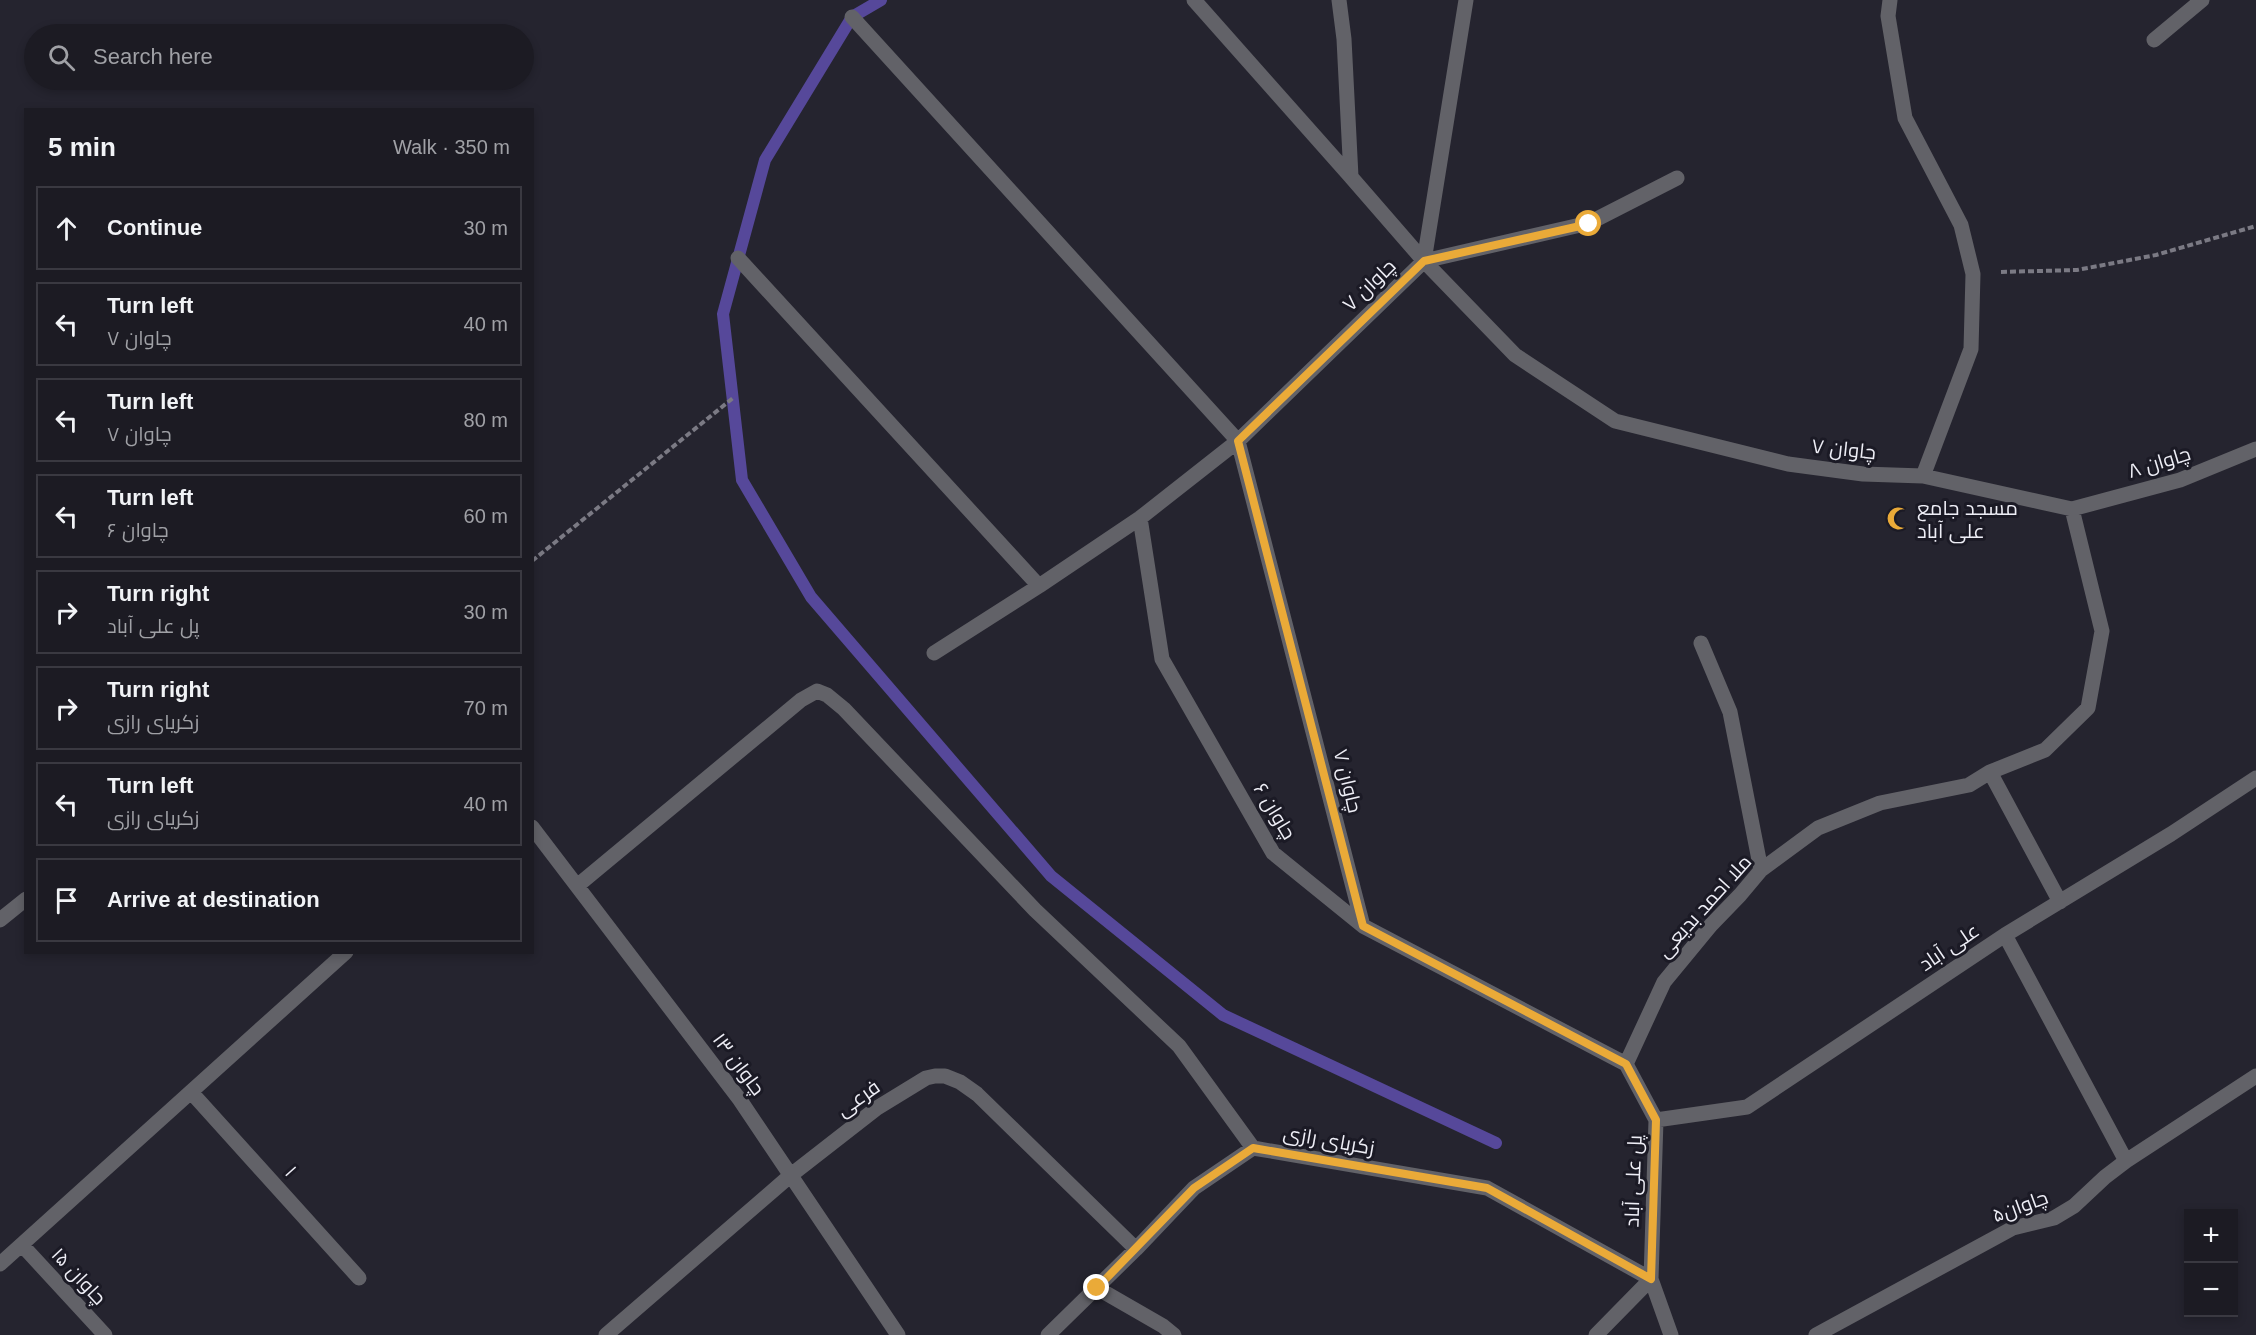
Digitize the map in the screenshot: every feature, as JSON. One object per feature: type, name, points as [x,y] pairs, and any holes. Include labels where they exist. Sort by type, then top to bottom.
[{"type":"street","points":[[1194,0],[1424,261]]},
{"type":"street","points":[[1339,0],[1344,39],[1351,177]]},
{"type":"street","points":[[1424,261],[1466,0]]},
{"type":"street","points":[[1890,0],[1888,16],[1905,118],[1960,225],[1973,274],[1971,349],[1923,476]]},
{"type":"street","points":[[2154,40],[2202,0]]},
{"type":"street","points":[[852,17],[1238,441],[1140,518],[934,653]]},
{"type":"street","points":[[1424,261],[1589,224],[1677,178]]},
{"type":"street","points":[[738,258],[1039,586]]},
{"type":"street","name":"چاوان ۷","points":[[1363,926],[1238,441],[1424,261],[1515,355],[1615,421],[1788,465],[1863,474],[1923,476],[2073,508]]},
{"type":"street","name":"چاوان ۸","points":[[2073,508],[2180,480],[2256,449]]},
{"type":"street","name":"ملا احمد بدیعی","points":[[1626,1064],[1664,982],[1761,870],[1818,828],[1880,803],[1969,785],[1990,772],[2045,750],[2088,708],[2102,631],[2073,508]]},
{"type":"street","name":"چاوان ۶","points":[[1140,518],[1162,659],[1274,853],[1363,926],[1626,1064]]},
{"type":"street","points":[[1701,644],[1731,712],[1761,870]]},
{"type":"street","points":[[578,886],[801,700],[818,691],[827,695],[844,709],[1035,910],[1179,1046],[1253,1148]]},
{"type":"street","points":[[1990,772],[2060,902]]},
{"type":"street","name":"علی آباد","points":[[1656,1120],[1747,1107],[2005,935],[2171,834],[2256,778]]},
{"type":"street","name":"چاوان ۱۳","points":[[534,829],[741,1100],[898,1335]]},
{"type":"street","points":[[0,920],[24,901]]},
{"type":"street","points":[[2005,935],[2126,1161]]},
{"type":"street","points":[[0,1264],[344,954]]},
{"type":"street","points":[[1626,1064],[1656,1120]]},
{"type":"street","name":"چاوان۵","points":[[1816,1335],[2013,1228],[2054,1218],[2074,1206],[2126,1161],[2256,1076]]},
{"type":"street","name":"فرعی","points":[[606,1335],[791,1175],[878,1108],[926,1078],[945,1077],[960,1082],[977,1094],[1136,1249]]},
{"type":"street","name":"۱","points":[[191,1092],[359,1278]]},
{"type":"street","name":"پل علی آباد","points":[[1651,1279],[1656,1120]]},
{"type":"street","name":"زکریای رازی","points":[[1048,1335],[1136,1249],[1194,1188],[1253,1148],[1487,1188],[1651,1279]]},
{"type":"street","name":"چاوان ۱۵","points":[[22,1245],[105,1335]]},
{"type":"street","points":[[1596,1335],[1651,1279],[1671,1335]]},
{"type":"street","points":[[1097,1288],[1163,1326],[1174,1335]]},
{"type":"path","points":[[1973,274],[2028,270],[2077,270],[2156,255],[2256,226]]},
{"type":"path","points":[[534,559],[733,398]]},
{"type":"waterway","points":[[881,0],[852,17],[765,160],[723,314],[742,480],[811,597],[1051,876],[1223,1015],[1496,1143]]},
{"type":"place","name":"مسجد جامع علی آباد","points":[[1899,519]]},
{"type":"route","points":[[1097,1288],[1194,1188],[1253,1148],[1487,1188],[1651,1279],[1656,1120],[1626,1064],[1363,926],[1238,441],[1424,261],[1589,224]]}]
